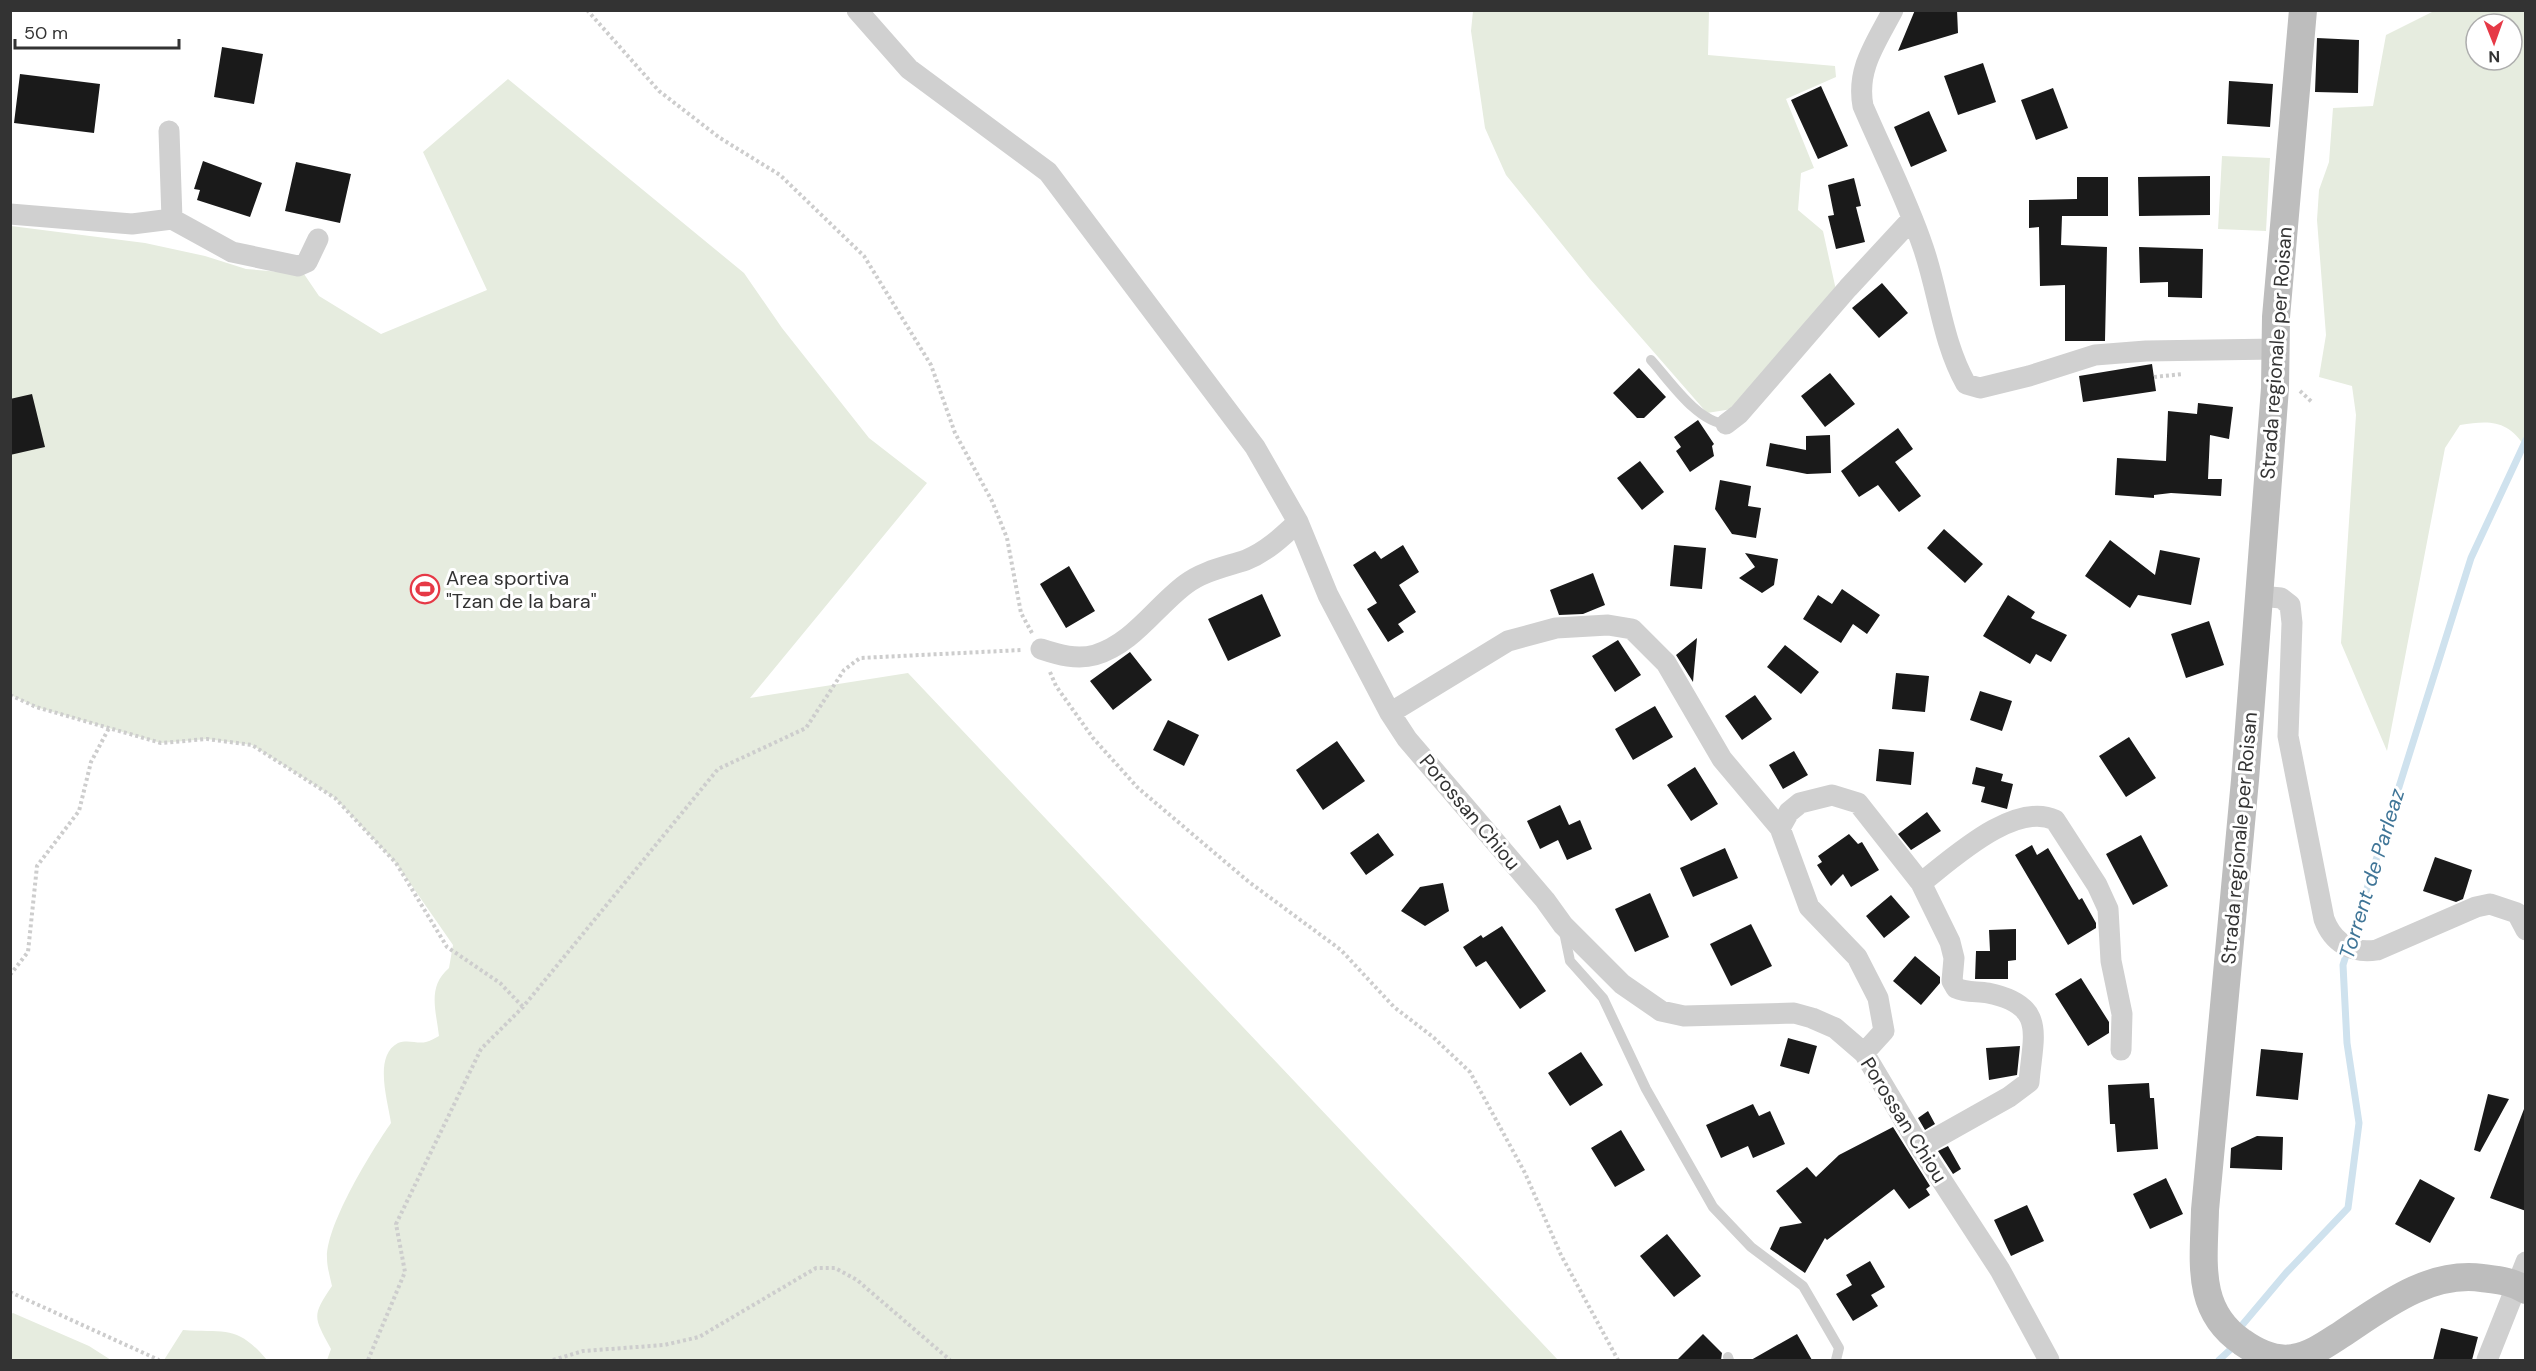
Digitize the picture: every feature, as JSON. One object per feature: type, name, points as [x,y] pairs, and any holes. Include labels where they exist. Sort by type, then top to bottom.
[{"type":"main road","name":"Strada regionale per Roisan","points":[[2303,10],[2276,349],[2246,780],[2237,848],[2205,1210],[2203,1275],[2216,1318],[2234,1337],[2252,1349],[2274,1358],[2294,1359],[2325,1344],[2421,1286],[2444,1278],[2523,1279]]},
{"type":"street","name":"Porossan Chiou","points":[[857,10],[909,69],[1048,172],[1255,447],[1298,522],[1328,595],[1407,739],[1545,900],[1563,926],[1622,984],[1661,1011],[1684,1016],[1794,1013],[1835,1028],[1864,1053],[1920,1147],[2000,1270],[2049,1360]]},
{"type":"street","points":[[1893,10],[1868,59],[1860,89],[1863,106],[1924,248],[1939,312],[1958,369],[1966,384],[1980,388],[2029,376],[2095,355],[2146,351],[2276,349]]},
{"type":"street","points":[[169,131],[172,219]]},
{"type":"street","points":[[10,214],[132,224],[172,219],[232,252],[298,266],[308,262],[318,239]]},
{"type":"street","points":[[1726,424],[1739,414],[1848,288],[1912,219]]},
{"type":"street","points":[[1041,649],[1067,657],[1095,655],[1122,641],[1186,583],[1209,571],[1248,559],[1271,547],[1298,522]]},
{"type":"street","points":[[2260,596],[2281,598],[2290,605],[2292,623],[2288,736],[2324,920],[2336,940],[2360,953],[2377,950],[2476,907],[2490,904],[2523,915]]},
{"type":"street","points":[[1386,704],[1508,641],[1556,628],[1608,625],[1632,629],[1666,663],[1722,759],[1780,828],[1809,907],[1857,957],[1878,998],[1884,1031],[1864,1053]]},
{"type":"street","points":[[1780,828],[1789,812],[1800,803],[1832,795],[1858,803],[1921,883],[1950,942],[1953,958],[1952,981],[1956,988],[2011,998],[2026,1008],[2034,1031],[2029,1082],[2009,1097],[1920,1147]]},
{"type":"street","points":[[1921,883],[1996,827],[2033,815],[2055,820],[2097,885],[2108,909],[2111,961],[2122,1014],[2121,1050]]},
{"type":"street","points":[[2487,1360],[2523,1279]]},
{"type":"lane","points":[[1651,360],[1703,417],[1716,423],[1726,424]]},
{"type":"lane","name":"Porossan Chiou","points":[[1563,926],[1570,961],[1603,998],[1646,1089],[1713,1208],[1751,1247],[1803,1286],[1839,1348],[1836,1360]]},
{"type":"path","points":[[587,10],[659,91],[720,138],[780,175],[864,256],[931,365],[955,433],[992,501],[1006,538],[1021,613],[1041,649],[1056,686],[1093,738],[1138,788],[1249,882],[1341,950],[1394,1007],[1433,1037],[1470,1072],[1525,1173],[1561,1255],[1618,1360]]},
{"type":"path","points":[[2154,377],[2172,375]]},
{"type":"path","points":[[368,1360],[405,1272],[396,1224],[481,1049],[523,1007],[718,769],[806,728],[844,670],[860,658],[1041,649]]},
{"type":"path","points":[[10,695],[36,707],[161,743],[207,739],[252,745],[335,798],[396,863],[447,947],[500,983],[523,1007]]},
{"type":"path","points":[[10,975],[28,952],[37,866],[80,811],[91,762],[109,728]]},
{"type":"path","points":[[553,1360],[583,1351],[664,1345],[699,1337],[816,1268],[835,1268],[856,1280],[950,1360]]},
{"type":"path","points":[[10,1292],[159,1360]]},
{"type":"shaded area","points":[[1473,11],[1709,11],[1708,55],[1835,66],[1836,77],[1786,99],[1814,168],[1801,173],[1798,210],[1823,231],[1836,290],[1732,409],[1707,413],[1590,279],[1506,175],[1485,128],[1471,31]]},
{"type":"shaded area","points":[[2434,11],[2525,11],[2525,447],[2512,431],[2505,427],[2480,423],[2460,425],[2445,448],[2387,751],[2341,643],[2356,415],[2352,386],[2319,377],[2326,335],[2317,220],[2319,190],[2329,162],[2333,108],[2373,106],[2386,35]]},
{"type":"shaded area","points":[[508,79],[744,273],[782,328],[869,438],[927,483],[750,698],[908,673],[1558,1360],[327,1360],[331,1349],[317,1317],[321,1304],[332,1286],[327,1261],[334,1227],[352,1188],[391,1123],[384,1080],[384,1068],[390,1049],[398,1043],[426,1042],[439,1036],[435,991],[442,975],[449,968],[453,945],[396,863],[335,798],[252,745],[207,739],[161,743],[36,707],[11,695],[11,226],[145,243],[205,256],[246,269],[304,274],[319,296],[381,334],[487,290],[423,152]]},
{"type":"shaded area","points":[[2222,156],[2270,158],[2266,231],[2218,229]]},
{"type":"shaded area","points":[[11,1314],[89,1346],[111,1360],[11,1360]]},
{"type":"shaded area","points":[[183,1330],[221,1332],[239,1336],[257,1349],[267,1360],[164,1360]]},
{"type":"building","points":[[1915,10],[1957,10],[1958,33],[1898,51]]},
{"type":"building","points":[[2317,38],[2359,40],[2358,93],[2315,92]]},
{"type":"building","points":[[222,47],[263,54],[254,104],[214,97]]},
{"type":"building","points":[[1983,63],[1996,102],[1958,115],[1944,76]]},
{"type":"building","points":[[20,74],[100,84],[94,133],[14,123]]},
{"type":"building","points":[[2229,81],[2273,84],[2270,127],[2227,124]]},
{"type":"building","points":[[1821,86],[1848,146],[1818,159],[1791,100]]},
{"type":"building","points":[[2053,88],[2068,128],[2036,140],[2021,100]]},
{"type":"building","points":[[1929,111],[1947,151],[1911,167],[1894,127]]},
{"type":"building","points":[[203,161],[262,183],[250,217],[197,200],[200,190],[194,189]]},
{"type":"building","points":[[296,162],[351,174],[340,223],[285,211]]},
{"type":"building","points":[[2210,176],[2210,215],[2139,216],[2138,177]]},
{"type":"building","points":[[2077,177],[2108,177],[2108,216],[2062,216],[2061,245],[2107,247],[2105,341],[2065,341],[2065,285],[2040,286],[2039,227],[2029,228],[2029,200],[2077,199]]},
{"type":"building","points":[[1854,178],[1861,206],[1856,207],[1865,242],[1836,249],[1828,216],[1834,215],[1828,185]]},
{"type":"building","points":[[2139,247],[2203,249],[2202,298],[2168,297],[2168,282],[2140,283]]},
{"type":"building","points":[[1882,283],[1908,313],[1879,338],[1852,308]]},
{"type":"building","points":[[2152,364],[2156,391],[2083,402],[2079,376]]},
{"type":"building","points":[[1639,368],[1666,397],[1644,418],[1637,418],[1613,393]]},
{"type":"building","points":[[1830,373],[1855,404],[1825,427],[1801,396]]},
{"type":"building","points":[[32,394],[45,447],[10,455],[10,399]]},
{"type":"building","points":[[2198,403],[2233,407],[2229,439],[2210,435],[2208,479],[2222,479],[2221,496],[2171,493],[2154,495],[2154,498],[2115,495],[2117,458],[2166,461],[2168,411],[2197,414]]},
{"type":"building","points":[[1698,420],[1714,444],[1712,446],[1714,456],[1690,472],[1676,451],[1681,447],[1674,437]]},
{"type":"building","points":[[1898,428],[1913,449],[1895,462],[1921,496],[1899,512],[1878,485],[1859,497],[1841,471]]},
{"type":"building","points":[[1830,435],[1831,473],[1807,474],[1766,466],[1770,443],[1806,450],[1806,436]]},
{"type":"building","points":[[1640,461],[1664,492],[1642,510],[1617,478]]},
{"type":"building","points":[[1720,480],[1751,486],[1748,506],[1761,508],[1756,538],[1732,534],[1715,509]]},
{"type":"building","points":[[1944,529],[1983,564],[1965,583],[1927,548]]},
{"type":"building","points":[[2110,540],[2155,575],[2160,550],[2200,558],[2191,605],[2138,595],[2130,608],[2085,576]]},
{"type":"building","points":[[1403,545],[1419,572],[1399,585],[1416,612],[1398,624],[1404,632],[1388,642],[1367,609],[1377,603],[1353,565],[1375,551],[1381,559]]},
{"type":"building","points":[[1674,545],[1706,548],[1702,589],[1670,586]]},
{"type":"building","points":[[1745,553],[1778,559],[1774,585],[1762,593],[1739,578],[1755,567]]},
{"type":"building","points":[[1069,566],[1095,611],[1066,628],[1040,584]]},
{"type":"building","points":[[1593,573],[1605,605],[1583,614],[1559,615],[1550,590]]},
{"type":"building","points":[[1842,589],[1880,615],[1867,634],[1853,624],[1841,643],[1803,619],[1818,595],[1832,604]]},
{"type":"building","points":[[1262,594],[1281,636],[1228,661],[1208,619]]},
{"type":"building","points":[[2008,595],[2035,612],[2031,618],[2067,635],[2051,662],[2036,654],[2030,664],[1983,636]]},
{"type":"building","points":[[2209,621],[2224,665],[2186,678],[2171,634]]},
{"type":"building","points":[[1697,638],[1693,682],[1676,655]]},
{"type":"building","points":[[1618,640],[1641,675],[1615,692],[1592,656]]},
{"type":"building","points":[[1785,645],[1819,672],[1801,694],[1767,667]]},
{"type":"building","points":[[1130,652],[1152,680],[1113,710],[1090,681]]},
{"type":"building","points":[[1896,673],[1929,676],[1925,712],[1892,709]]},
{"type":"building","points":[[1980,691],[2012,701],[2002,731],[1970,720]]},
{"type":"building","points":[[1755,695],[1772,719],[1742,740],[1725,716]]},
{"type":"building","points":[[1655,706],[1673,737],[1633,760],[1615,729]]},
{"type":"building","points":[[1168,720],[1199,735],[1184,766],[1153,750]]},
{"type":"building","points":[[2129,737],[2156,778],[2126,797],[2099,756]]},
{"type":"building","points":[[1337,741],[1365,781],[1323,810],[1296,770]]},
{"type":"building","points":[[1879,749],[1914,752],[1911,785],[1876,781]]},
{"type":"building","points":[[1794,751],[1808,775],[1783,789],[1769,765]]},
{"type":"building","points":[[1695,767],[1718,804],[1691,821],[1667,785]]},
{"type":"building","points":[[1976,767],[2003,774],[2001,781],[2013,784],[2007,809],[1981,802],[1985,787],[1972,784]]},
{"type":"building","points":[[1560,805],[1569,825],[1580,820],[1592,849],[1567,860],[1558,840],[1540,849],[1527,821]]},
{"type":"building","points":[[1927,812],[1941,831],[1911,850],[1898,834]]},
{"type":"building","points":[[1378,833],[1394,855],[1366,875],[1350,853]]},
{"type":"building","points":[[1849,834],[1858,844],[1862,842],[1879,870],[1851,887],[1843,874],[1831,886],[1817,865],[1822,862],[1818,856]]},
{"type":"building","points":[[2141,835],[2168,886],[2133,905],[2106,854]]},
{"type":"building","points":[[2032,845],[2037,855],[2048,848],[2079,900],[2082,898],[2096,923],[2096,928],[2068,945],[2015,855]]},
{"type":"building","points":[[1725,848],[1738,878],[1693,897],[1680,868]]},
{"type":"building","points":[[2435,857],[2472,870],[2463,899],[2456,902],[2423,891]]},
{"type":"building","points":[[1443,883],[1449,911],[1425,926],[1401,911],[1420,887]]},
{"type":"building","points":[[1650,893],[1669,937],[1635,952],[1615,909]]},
{"type":"building","points":[[1891,895],[1910,917],[1884,938],[1866,916]]},
{"type":"building","points":[[1751,924],[1772,966],[1731,986],[1710,944]]},
{"type":"building","points":[[1502,926],[1546,991],[1520,1009],[1486,961],[1476,967],[1463,947],[1481,935],[1483,938]]},
{"type":"building","points":[[2016,929],[2016,960],[2008,961],[2008,979],[1975,979],[1976,951],[1990,951],[1989,930]]},
{"type":"building","points":[[1915,956],[1940,977],[1940,983],[1921,1005],[1893,981]]},
{"type":"building","points":[[2081,978],[2109,1022],[2109,1033],[2088,1046],[2055,994]]},
{"type":"building","points":[[1788,1038],[1817,1046],[1809,1074],[1780,1066]]},
{"type":"building","points":[[2020,1046],[2017,1075],[1989,1080],[1986,1048]]},
{"type":"building","points":[[2261,1049],[2303,1053],[2298,1100],[2256,1096]]},
{"type":"building","points":[[1581,1052],[1603,1085],[1570,1106],[1548,1073]]},
{"type":"building","points":[[2149,1083],[2150,1098],[2154,1098],[2158,1149],[2117,1152],[2115,1124],[2110,1124],[2108,1085]]},
{"type":"building","points":[[2488,1094],[2509,1099],[2480,1152],[2474,1150]]},
{"type":"building","points":[[1753,1104],[1759,1116],[1770,1111],[1785,1144],[1753,1158],[1748,1146],[1721,1158],[1706,1125]]},
{"type":"building","points":[[2524,1109],[2526,1109],[2526,1211],[2490,1198]]},
{"type":"building","points":[[1928,1111],[1935,1124],[1925,1130],[1918,1118]]},
{"type":"building","points":[[1893,1127],[1930,1186],[1926,1189],[1930,1195],[1909,1209],[1894,1189],[1827,1240],[1825,1238],[1805,1273],[1770,1249],[1780,1227],[1802,1223],[1776,1191],[1807,1167],[1816,1177],[1839,1155]]},
{"type":"building","points":[[1621,1130],[1645,1170],[1615,1187],[1591,1148]]},
{"type":"building","points":[[2257,1136],[2283,1137],[2282,1170],[2230,1168],[2231,1148]]},
{"type":"building","points":[[1948,1146],[1961,1169],[1953,1174],[1938,1151]]},
{"type":"building","points":[[2166,1178],[2183,1214],[2150,1229],[2133,1194]]},
{"type":"building","points":[[2420,1179],[2455,1198],[2430,1243],[2395,1224]]},
{"type":"building","points":[[2027,1205],[2044,1241],[2011,1256],[1994,1220]]},
{"type":"building","points":[[1667,1234],[1701,1276],[1674,1297],[1640,1256]]},
{"type":"building","points":[[1870,1261],[1885,1287],[1871,1295],[1878,1306],[1853,1321],[1836,1294],[1852,1285],[1846,1275]]},
{"type":"building","points":[[2441,1328],[2478,1337],[2472,1360],[2433,1360]]},
{"type":"building","points":[[1703,1334],[1722,1353],[1721,1360],[1677,1360]]},
{"type":"building","points":[[1797,1334],[1812,1360],[1751,1360]]},
{"type":"waterway","name":"Torrent de Parleaz","points":[[2243,1324],[2286,1273],[2348,1208],[2359,1123],[2347,1043],[2343,965],[2471,558],[2526,440]]},
{"type":"waterway","name":"Torrent de Parleaz","points":[[2219,1360],[2231,1349]]},
{"type":"place","name":"Area sportiva \"Tzan de la bara\"","points":[[425,589]]}]
